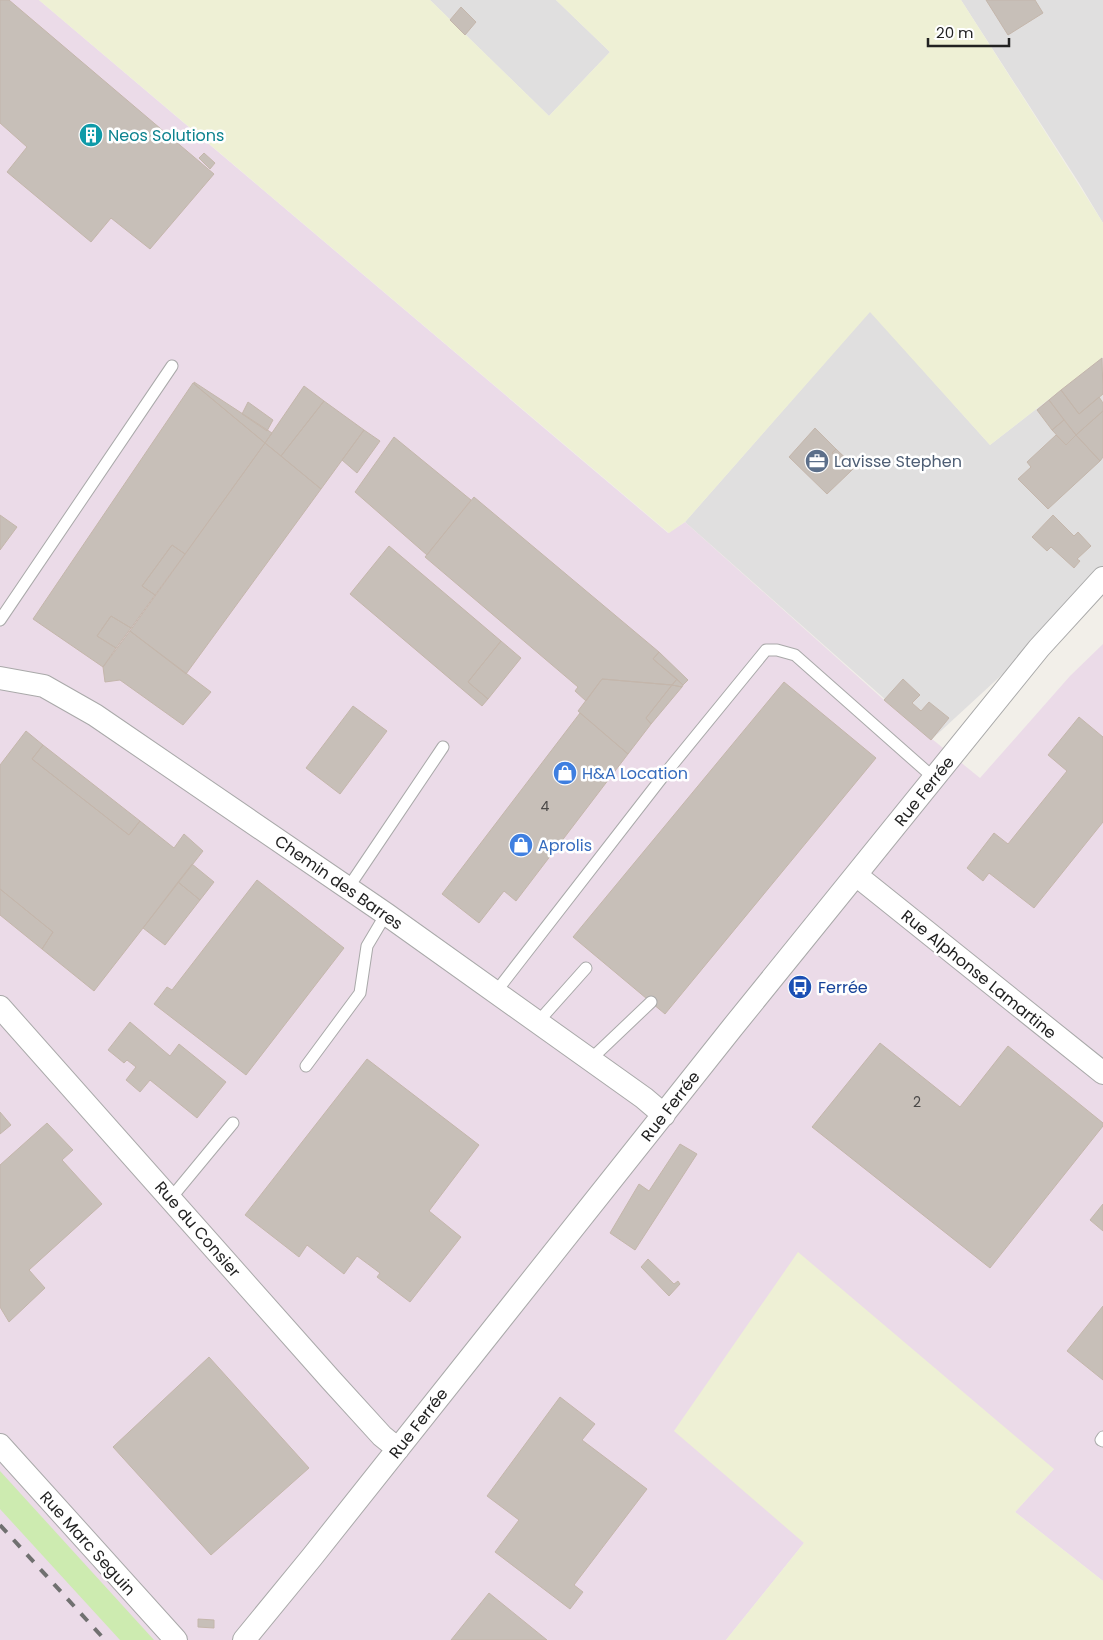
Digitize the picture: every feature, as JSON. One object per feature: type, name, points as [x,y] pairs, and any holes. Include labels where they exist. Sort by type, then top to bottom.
[{"type":"street","name":"Rue Ferrée","points":[[244,1640],[1039,648],[1103,578]]},
{"type":"street","name":"Chemin des Barres","points":[[0,678],[44,686],[95,715],[386,914],[664,1115]]},
{"type":"street","name":"Rue Alphonse Lamartine","points":[[856,875],[1103,1073]]},
{"type":"street","name":"Rue du Consier","points":[[0,1008],[331,1380],[382,1436],[398,1449]]},
{"type":"street","name":"Rue Marc Seguin","points":[[0,1445],[176,1640]]},
{"type":"lane","points":[[0,620],[172,366]]},
{"type":"lane","points":[[496,993],[658,782],[766,650],[777,650],[795,655],[934,778]]},
{"type":"lane","points":[[348,888],[443,747]]},
{"type":"lane","points":[[306,1066],[360,994],[366,946],[386,914]]},
{"type":"lane","points":[[537,1023],[586,968]]},
{"type":"lane","points":[[590,1060],[651,1002]]},
{"type":"lane","points":[[171,1198],[233,1123]]},
{"type":"lane","points":[[1103,1437],[1101,1440],[1103,1441]]},
{"type":"shaded area","points":[[0,0],[39,0],[668,533],[685,522],[884,700],[980,778],[1070,676],[1103,644],[1103,1581],[1015,1512],[1054,1469],[804,1543],[726,1640],[0,1640]]},
{"type":"shaded area","points":[[430,0],[556,0],[610,52],[549,116]]},
{"type":"shaded area","points":[[961,0],[1103,0],[1103,223],[1079,183]]},
{"type":"shaded area","points":[[870,311],[990,445],[1103,357],[1103,582],[931,740],[685,522]]},
{"type":"green space","points":[[39,0],[430,0],[549,116],[610,52],[556,0],[961,0],[1103,223],[1103,357],[990,445],[870,312],[685,522],[669,533]]},
{"type":"green space","points":[[798,1252],[1054,1469],[1015,1512],[1103,1581],[1103,1640],[726,1640],[804,1543],[674,1431]]},
{"type":"green space","points":[[0,1471],[154,1640],[120,1640],[0,1509]]},
{"type":"building","name":"Neos Solutions","points":[[0,0],[9,0],[214,174],[150,249],[111,218],[91,242],[7,172],[27,147],[0,123]]},
{"type":"building","points":[[986,0],[1035,0],[1043,13],[1008,35]]},
{"type":"building","points":[[461,7],[476,22],[465,35],[450,20]]},
{"type":"building","points":[[204,153],[215,163],[210,169],[199,158]]},
{"type":"building","points":[[1102,358],[1103,394],[1079,414],[1061,390]]},
{"type":"building","points":[[194,382],[272,433],[265,443],[194,384]]},
{"type":"building","points":[[193,383],[265,443],[185,554],[172,545],[142,586],[155,595],[131,628],[111,616],[97,636],[116,648],[103,667],[33,619]]},
{"type":"building","points":[[304,386],[324,401],[281,456],[265,443]]},
{"type":"building","points":[[1061,390],[1079,414],[1099,397],[1103,403],[1103,411],[1076,435],[1049,400]]},
{"type":"building","points":[[1049,400],[1064,420],[1052,430],[1037,410]]},
{"type":"building","points":[[324,401],[364,430],[321,489],[281,456]]},
{"type":"building","points":[[248,402],[273,420],[267,431],[242,414]]},
{"type":"building","points":[[1103,411],[1103,457],[1100,461],[1076,435]]},
{"type":"building","points":[[1064,420],[1076,435],[1066,445],[1052,430]]},
{"type":"building","points":[[815,428],[836,449],[832,453],[851,471],[827,494],[789,457]]},
{"type":"building","points":[[364,430],[380,441],[357,473],[342,460]]},
{"type":"building","points":[[1056,435],[1066,445],[1076,435],[1100,461],[1048,509],[1018,479],[1031,467],[1027,462]]},
{"type":"building","points":[[394,437],[471,500],[427,555],[355,492]]},
{"type":"building","points":[[265,443],[321,489],[186,674],[130,631]]},
{"type":"building","points":[[836,449],[855,467],[851,471],[832,453]]},
{"type":"building","points":[[474,497],[659,652],[653,659],[677,679],[672,685],[602,679],[586,701],[575,691],[578,687],[425,557]]},
{"type":"building","points":[[0,515],[17,527],[0,550]]},
{"type":"building","points":[[1053,515],[1074,536],[1078,532],[1091,546],[1077,559],[1080,561],[1074,568],[1051,547],[1047,551],[1032,537]]},
{"type":"building","points":[[172,545],[185,554],[155,595],[142,586]]},
{"type":"building","points":[[389,546],[501,641],[468,682],[488,699],[482,706],[350,594]]},
{"type":"building","points":[[111,616],[131,628],[116,648],[97,636]]},
{"type":"building","points":[[130,631],[211,692],[183,725],[120,680],[105,682],[103,667]]},
{"type":"building","points":[[501,641],[521,658],[488,699],[468,682]]},
{"type":"building","points":[[659,652],[688,680],[683,685],[653,659]]},
{"type":"building","points":[[602,679],[672,685],[646,718],[651,724],[628,754],[578,711]]},
{"type":"building","points":[[677,679],[683,685],[682,687],[672,685]]},
{"type":"building","points":[[903,679],[920,695],[912,703],[921,711],[929,702],[949,718],[931,740],[884,700]]},
{"type":"building","points":[[784,682],[876,758],[665,1014],[573,937]]},
{"type":"building","points":[[672,685],[682,687],[651,724],[646,718]]},
{"type":"building","points":[[353,706],[387,731],[340,794],[306,768]]},
{"type":"building","points":[[580,713],[628,754],[516,901],[504,891],[479,923],[442,894]]},
{"type":"building","points":[[1079,717],[1103,737],[1103,822],[1034,908],[989,873],[983,881],[967,868],[994,833],[1008,844],[1067,771],[1048,755]]},
{"type":"building","points":[[26,731],[43,745],[32,759],[129,835],[140,821],[174,848],[184,834],[203,851],[94,991],[42,949],[53,932],[0,889],[0,765]]},
{"type":"building","points":[[43,745],[140,821],[129,835],[32,759]]},
{"type":"building","points":[[192,864],[214,882],[200,900],[178,882]]},
{"type":"building","points":[[257,880],[344,948],[246,1075],[154,1004],[167,987],[172,990]]},
{"type":"building","points":[[178,882],[200,900],[165,945],[143,928]]},
{"type":"building","points":[[0,889],[53,932],[42,949],[0,915]]},
{"type":"building","points":[[130,1022],[170,1056],[179,1044],[226,1082],[197,1118],[150,1080],[140,1092],[126,1080],[136,1067],[127,1060],[124,1063],[108,1050]]},
{"type":"building","points":[[880,1043],[960,1107],[1008,1046],[1103,1123],[1103,1126],[990,1268],[812,1127]]},
{"type":"building","points":[[367,1059],[479,1145],[429,1211],[461,1237],[410,1302],[377,1277],[380,1273],[357,1256],[344,1274],[307,1245],[299,1257],[245,1215]]},
{"type":"building","points":[[0,1112],[11,1125],[0,1134]]},
{"type":"building","points":[[47,1123],[73,1150],[62,1160],[102,1204],[29,1270],[45,1288],[9,1322],[0,1307],[0,1165]]},
{"type":"building","points":[[680,1144],[697,1154],[635,1250],[610,1233],[639,1184],[649,1191]]},
{"type":"building","points":[[1103,1204],[1103,1231],[1090,1220]]},
{"type":"building","points":[[648,1259],[674,1284],[678,1281],[680,1284],[669,1296],[641,1267]]},
{"type":"building","points":[[1103,1306],[1103,1380],[1067,1351]]},
{"type":"building","points":[[209,1357],[309,1468],[211,1555],[113,1447]]},
{"type":"building","points":[[560,1397],[595,1424],[582,1440],[647,1489],[574,1585],[583,1592],[570,1609],[495,1552],[519,1520],[487,1496]]},
{"type":"building","points":[[489,1593],[547,1640],[451,1640]]},
{"type":"building","points":[[198,1619],[214,1620],[214,1628],[198,1627]]},
{"type":"railway","points":[[0,1525],[105,1640]]},
{"type":"place","name":"Neos Solutions","points":[[91,135]]},
{"type":"place","name":"Lavisse Stephen","points":[[817,461]]},
{"type":"place","name":"H&A Location","points":[[565,773]]},
{"type":"place","name":"Aprolis","points":[[521,845]]},
{"type":"place","name":"Ferrée","points":[[800,987]]}]
